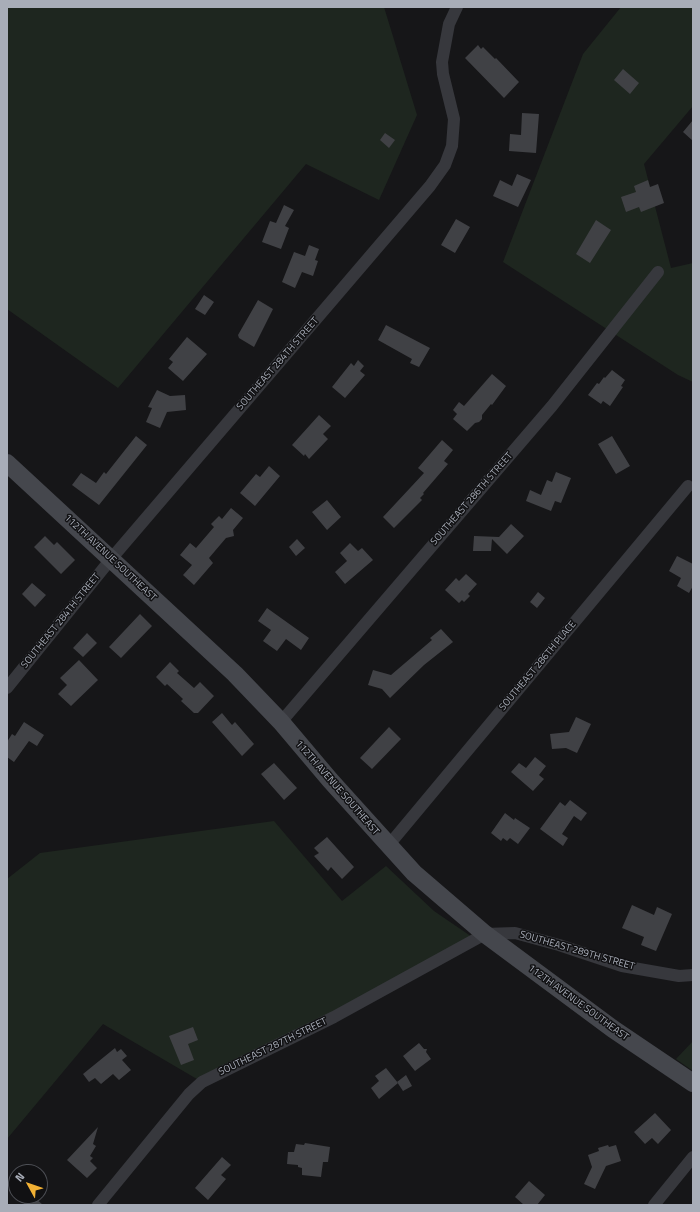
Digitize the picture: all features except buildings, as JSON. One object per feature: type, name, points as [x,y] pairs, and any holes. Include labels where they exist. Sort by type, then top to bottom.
[{"type":"street","name":"SOUTHEAST 284TH STREET","points":[[7,688],[111,559],[430,186],[445,165],[452,146],[454,119],[443,74],[442,62],[449,24],[457,7]]},
{"type":"street","name":"SOUTHEAST 286TH STREET","points":[[281,722],[552,406],[658,272]]},
{"type":"street","name":"112TH AVENUE SOUTHEAST","points":[[7,463],[235,674],[281,722],[388,846],[414,873],[485,934],[613,1029],[693,1083]]},
{"type":"street","name":"SOUTHEAST 286TH PLACE","points":[[388,846],[688,486]]},
{"type":"street","name":"SOUTHEAST 289TH STREET","points":[[485,934],[515,933],[559,945],[622,966],[678,976],[693,975]]},
{"type":"street","name":"SOUTHEAST 287TH STREET","points":[[98,1205],[189,1094],[202,1082],[334,1017],[485,934]]},
{"type":"street","points":[[654,1205],[693,1157]]},
{"type":"shaded area","points":[[7,7],[384,7],[417,115],[379,200],[306,164],[118,388],[7,309]]},
{"type":"shaded area","points":[[621,7],[693,7],[693,106],[644,164],[671,268],[693,263],[693,382],[678,375],[503,262],[583,54]]},
{"type":"shaded area","points":[[274,821],[342,901],[386,866],[434,911],[475,939],[202,1082],[103,1024],[7,1139],[7,879],[40,853]]},
{"type":"shaded area","points":[[693,1041],[693,1071],[676,1059]]}]
